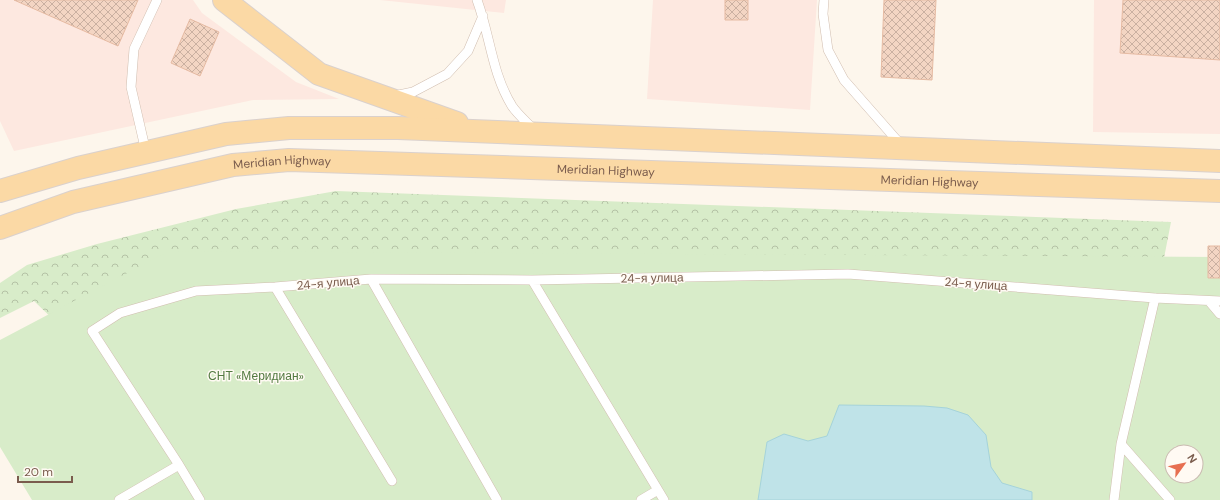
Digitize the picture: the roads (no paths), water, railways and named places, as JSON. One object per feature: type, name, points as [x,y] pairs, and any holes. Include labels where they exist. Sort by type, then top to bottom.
[{"type":"main road","points":[[226,1],[318,74],[478,131]]},
{"type":"main road","points":[[0,191],[78,168],[226,134],[289,128],[398,128],[1220,161]]},
{"type":"main road","name":"Meridian Highway","points":[[0,228],[80,201],[233,166],[289,160],[1220,190]]},
{"type":"lane","points":[[146,152],[131,87],[134,49],[157,0]]},
{"type":"lane","points":[[476,0],[483,16],[496,74],[512,107],[536,133]]},
{"type":"lane","points":[[824,0],[823,14],[828,50],[844,80],[904,148]]},
{"type":"lane","points":[[384,98],[413,92],[447,74],[468,51],[483,16]]},
{"type":"lane","name":"24-я улица","points":[[179,465],[92,332],[120,313],[196,291],[275,287],[371,279],[532,280],[848,274],[1155,298],[1220,301]]},
{"type":"lane","points":[[371,279],[497,500]]},
{"type":"lane","points":[[532,280],[664,500]]},
{"type":"lane","points":[[275,287],[392,481]]},
{"type":"lane","points":[[1114,500],[1121,444],[1155,298]]},
{"type":"lane","points":[[1209,301],[1220,314]]},
{"type":"lane","points":[[1121,444],[1170,500]]},
{"type":"lane","points":[[119,500],[179,465],[200,500]]},
{"type":"lane","points":[[641,500],[658,490]]},
{"type":"water","points":[[839,405],[924,406],[947,408],[968,415],[986,435],[991,467],[1002,483],[1032,492],[1032,500],[758,500],[767,442],[784,434],[808,441],[827,436]]},
{"type":"park label","name":"СНТ «Меридиан»","points":[[256,376]]}]
